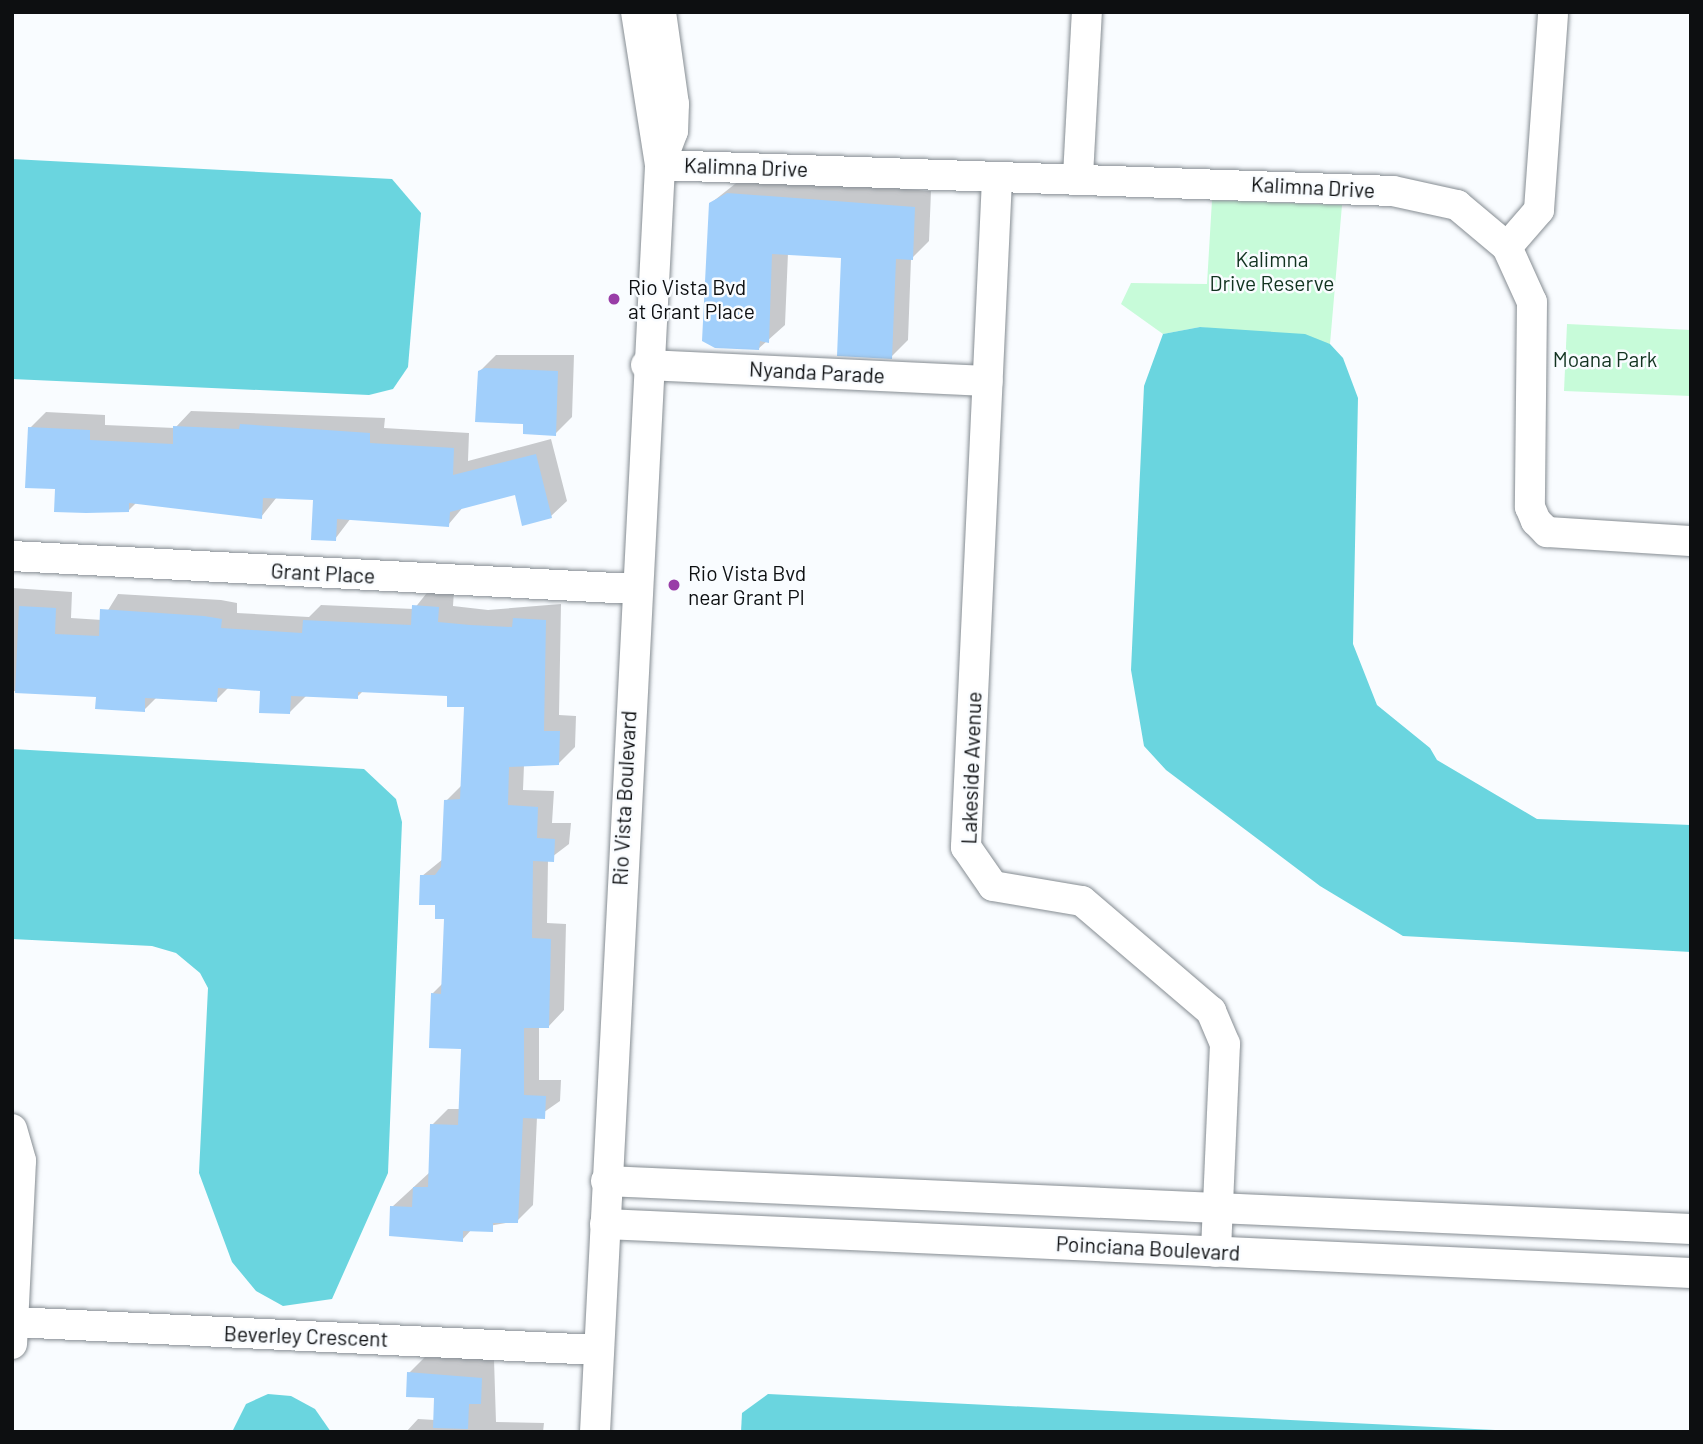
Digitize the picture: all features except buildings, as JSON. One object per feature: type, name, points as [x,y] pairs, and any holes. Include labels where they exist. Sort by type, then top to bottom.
[{"type":"street","name":"Rio Vista Boulevard","points":[[595,1432],[634,589],[660,165],[636,12]]},
{"type":"street","name":"Rio Vista Boulevard","points":[[660,165],[673,131],[674,104],[661,12]]},
{"type":"street","points":[[1078,176],[1087,12]]},
{"type":"street","points":[[1507,247],[1538,210],[1553,16]]},
{"type":"street","name":"Kalimna Drive","points":[[660,165],[997,179],[1078,176],[1428,195],[1486,224],[1507,247],[1532,302],[1530,507],[1536,520],[1547,532],[1691,541]]},
{"type":"street","name":"Lakeside Avenue","points":[[997,179],[966,847],[993,886],[1082,901],[1211,1010],[1225,1044],[1216,1252]]},
{"type":"street","name":"Nyanda Parade","points":[[646,365],[988,381]]},
{"type":"street","name":"Grant Place","points":[[12,556],[634,589]]},
{"type":"street","name":"Beverley Crescent","points":[[12,1129],[20,1161],[13,1333],[599,1350]]},
{"type":"street","name":"Poinciana Boulevard","points":[[606,1181],[1219,1206],[1691,1229]]},
{"type":"street","name":"Poinciana Boulevard","points":[[605,1224],[1691,1273]]},
{"type":"green space","name":"Kalimna Drive Reserve","points":[[1212,200],[1342,205],[1330,344],[1200,327],[1163,334],[1121,304],[1131,283],[1207,284]]},
{"type":"green space","name":"Moana Park","points":[[1567,324],[1691,330],[1691,396],[1564,391]]},
{"type":"water","points":[[12,159],[392,179],[421,213],[408,367],[393,389],[369,395],[12,379]]},
{"type":"water","points":[[1200,327],[1305,334],[1330,344],[1343,358],[1358,398],[1353,644],[1377,705],[1430,748],[1437,760],[1537,819],[1691,825],[1691,952],[1403,936],[1320,886],[1166,770],[1144,746],[1131,670],[1144,386],[1163,334]]},
{"type":"water","points":[[12,749],[364,769],[396,799],[402,822],[388,1173],[332,1299],[283,1306],[256,1291],[232,1262],[199,1173],[208,988],[200,973],[176,953],[152,946],[12,939]]},
{"type":"water","points":[[268,1394],[291,1396],[315,1409],[331,1432],[232,1432],[246,1404]]},
{"type":"water","points":[[768,1394],[1534,1432],[741,1432],[742,1413]]},
{"type":"place","name":"Rio Vista Bvd at Grant Place","points":[[614,299]]},
{"type":"place","name":"Rio Vista Bvd near Grant Pl","points":[[674,585]]}]
